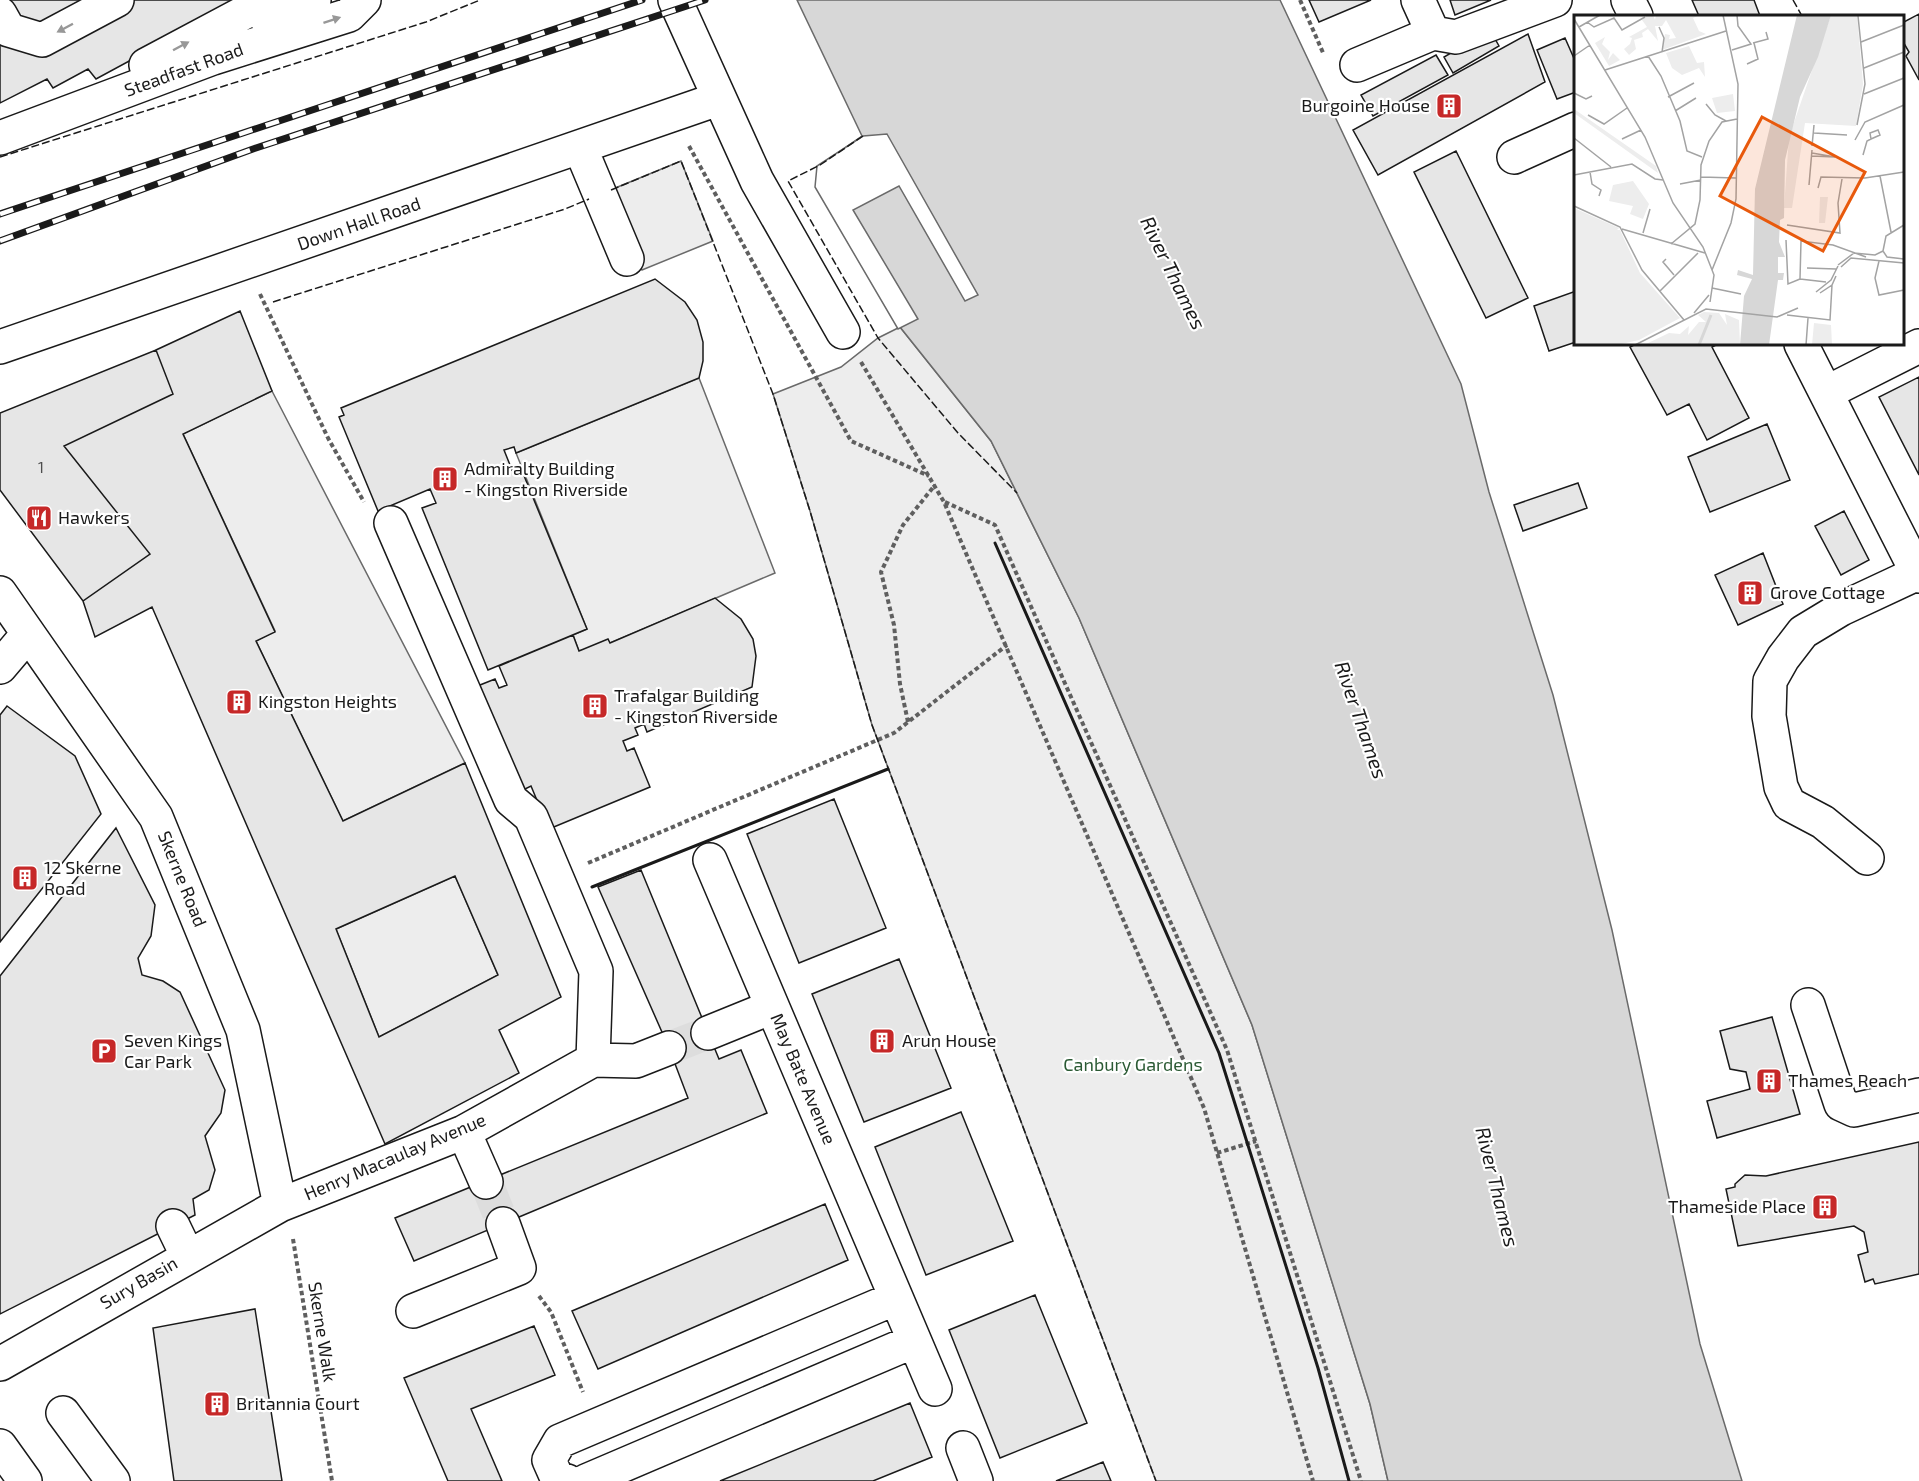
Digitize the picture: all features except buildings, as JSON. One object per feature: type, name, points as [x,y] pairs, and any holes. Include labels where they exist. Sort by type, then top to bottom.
[{"type":"street","points":[[0,14],[9,30],[42,40],[117,0]]},
{"type":"street","points":[[57,117],[113,82],[268,0]]},
{"type":"street","points":[[213,58],[314,0]]},
{"type":"street","name":"Steadfast Road","points":[[0,138],[213,58],[349,15],[364,0]]},
{"type":"street","points":[[675,0],[757,181],[843,332]]},
{"type":"street","points":[[1418,0],[1433,33]]},
{"type":"street","points":[[1357,65],[1433,33],[1456,37],[1555,0]]},
{"type":"street","points":[[1628,0],[1636,15]]},
{"type":"street","name":"Down Hall Road","points":[[0,347],[718,99]]},
{"type":"street","points":[[1514,158],[1574,129]]},
{"type":"street","points":[[580,147],[627,259]]},
{"type":"street","points":[[1802,345],[1918,574],[1841,609],[1803,632],[1783,658],[1770,681],[1769,716],[1781,787],[1789,804],[1823,822],[1867,858]]},
{"type":"street","points":[[1827,393],[1919,346]]},
{"type":"street","points":[[391,524],[511,800],[531,817],[596,970],[593,1060],[636,1061],[669,1048]]},
{"type":"street","name":"Skerne Road","points":[[0,593],[156,817],[243,1030],[285,1217]]},
{"type":"street","points":[[0,667],[28,634]]},
{"type":"street","name":"May Bate Avenue","points":[[711,860],[935,1389]]},
{"type":"street","points":[[1808,1005],[1841,1104],[1854,1110],[1919,1095]]},
{"type":"street","points":[[708,1033],[772,1007]]},
{"type":"street","name":"Henry Macaulay Avenue","points":[[285,1217],[464,1132],[593,1060]]},
{"type":"street","points":[[464,1132],[486,1182]]},
{"type":"street","name":"Sury Basin","points":[[0,1364],[188,1255],[285,1217]]},
{"type":"street","points":[[413,1311],[519,1268],[503,1224]]},
{"type":"street","points":[[173,1226],[188,1255]]},
{"type":"street","points":[[567,1481],[556,1478],[549,1460],[560,1441],[896,1298]]},
{"type":"street","points":[[586,1481],[914,1341]]},
{"type":"street","points":[[63,1413],[113,1481]]},
{"type":"street","points":[[0,1446],[25,1481]]},
{"type":"street","points":[[963,1448],[976,1481]]},
{"type":"path","points":[[1300,0],[1325,58]]},
{"type":"path","points":[[672,115],[851,441],[930,476]]},
{"type":"path","points":[[248,262],[264,304],[292,357],[328,438],[365,503],[391,524]]},
{"type":"path","points":[[843,332],[944,502],[1204,1108],[1313,1481]]},
{"type":"path","points":[[908,722],[900,684],[894,626],[881,572],[903,525],[935,485]]},
{"type":"path","points":[[944,502],[995,525],[1227,1050],[1361,1481]]},
{"type":"path","points":[[557,876],[894,733],[1007,645]]},
{"type":"path","points":[[1217,1153],[1256,1141]]},
{"type":"path","name":"Skerne Walk","points":[[285,1217],[332,1481]]},
{"type":"path","points":[[519,1268],[551,1312],[596,1425]]},
{"type":"green space","points":[[681,161],[713,241],[642,270],[608,191]]},
{"type":"green space","name":"Canbury Gardens","points":[[900,327],[991,441],[1079,618],[1252,1025],[1370,1404],[1388,1481],[1156,1481],[872,725],[810,511],[773,394],[841,367],[878,338]]},
{"type":"green space","points":[[699,378],[775,573],[610,643],[579,651],[573,635],[587,629],[516,453]]},
{"type":"green space","points":[[272,391],[465,763],[343,821],[256,641],[275,631],[183,434]]},
{"type":"green space","points":[[455,876],[498,975],[379,1037],[336,929]]},
{"type":"water","name":"River Thames","points":[[797,0],[1280,0],[1461,384],[1489,492],[1553,695],[1612,930],[1700,1344],[1742,1481],[1388,1481],[1370,1404],[1252,1025],[1079,618],[991,441],[900,327],[820,165],[862,136]]},
{"type":"pier","points":[[887,134],[978,295],[965,301],[899,186],[853,210],[918,319],[898,329],[815,187],[817,166],[863,136]]},
{"type":"tunnel","points":[[669,1048],[708,1033]]},
{"type":"tunnel","points":[[486,1182],[503,1224]]},
{"type":"railway","points":[[0,214],[642,0]]},
{"type":"railway","points":[[0,241],[253,149],[705,0]]},
{"type":"fence","points":[[0,157],[426,22],[480,0]]},
{"type":"fence","points":[[1793,0],[1801,15]]},
{"type":"fence","points":[[863,136],[820,165],[788,181],[878,338],[958,433],[1017,493]]},
{"type":"fence","points":[[611,190],[681,161],[773,394],[810,511],[872,725],[1156,1481]]},
{"type":"fence","points":[[273,302],[565,209],[589,199]]},
{"type":"wall","points":[[995,543],[1219,1053],[1318,1368],[1349,1481]]},
{"type":"wall","points":[[592,887],[888,769]]},
{"type":"place","name":"Burgoine House","points":[[1449,106]]},
{"type":"place","name":"Admiralty Building - Kingston Riverside","points":[[445,479]]},
{"type":"place","name":"Hawkers","points":[[39,518]]},
{"type":"place","name":"Grove Cottage","points":[[1750,593]]},
{"type":"place","name":"Kingston Heights","points":[[239,702]]},
{"type":"place","name":"Trafalgar Building - Kingston Riverside","points":[[595,706]]},
{"type":"place","name":"12 Skerne Road","points":[[25,878]]},
{"type":"place","name":"Arun House","points":[[882,1041]]},
{"type":"place","name":"Seven Kings Car Park","points":[[104,1051]]},
{"type":"place","name":"Thames Reach","points":[[1769,1081]]},
{"type":"place","name":"Thameside Place","points":[[1825,1207]]},
{"type":"place","name":"Britannia Court","points":[[217,1404]]}]
